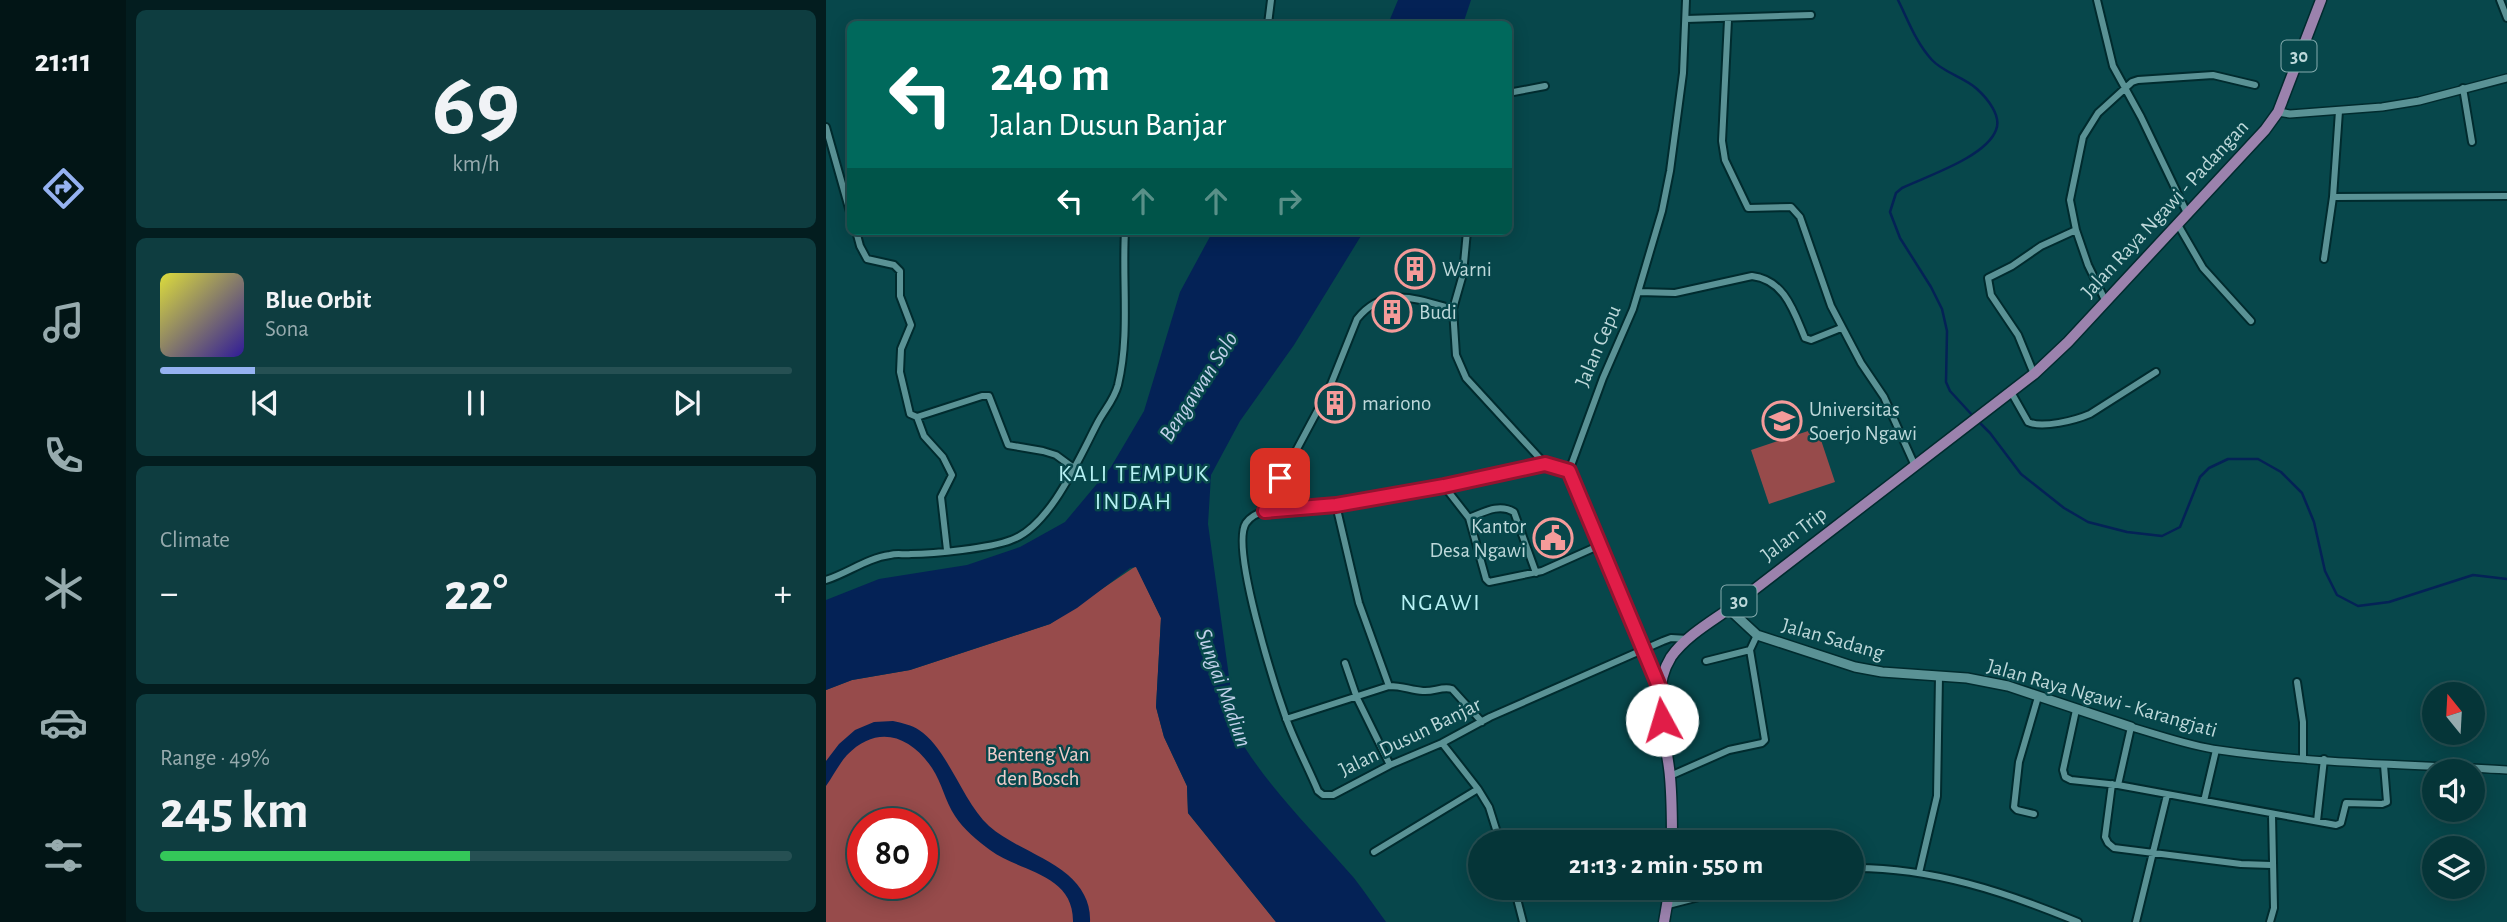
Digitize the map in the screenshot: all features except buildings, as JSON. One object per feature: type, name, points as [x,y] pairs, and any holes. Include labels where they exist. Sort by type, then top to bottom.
[{"type":"highway","name":"Jalan Raya Ngawi - Padangan","points":[[1957,433],[2034,374],[2068,342],[2243,155],[2278,112],[2321,0]]},
{"type":"highway","name":"Jalan Trip","points":[[1672,830],[1670,776],[1660,689],[1671,657],[1688,639],[1957,433]]},
{"type":"highway","points":[[1664,922],[1669,900]]},
{"type":"main road","name":"Jalan Sadang","points":[[1728,609],[1757,635],[1855,667],[1939,676]]},
{"type":"main road","name":"Jalan Raya Ngawi - Karangjati","points":[[1939,676],[2008,686],[2131,727]]},
{"type":"street","points":[[1268,21],[1271,0]]},
{"type":"street","name":"Jalan Cepu","points":[[1569,471],[1603,378],[1639,292],[1662,211],[1683,73],[1686,0]]},
{"type":"street","points":[[2097,0],[2108,49],[2187,213]]},
{"type":"street","points":[[2500,0],[2507,18]]},
{"type":"street","points":[[1686,19],[1728,20],[1811,15]]},
{"type":"street","points":[[1728,20],[1722,141],[1726,160],[1748,208],[1791,207],[1796,212],[1841,328],[1878,386],[1915,466]]},
{"type":"street","points":[[2105,300],[2088,265],[2076,230],[2070,200],[2083,137],[2098,113],[2132,82],[2138,80],[2213,75],[2255,85]]},
{"type":"street","points":[[2278,112],[2290,114],[2339,111],[2419,101],[2507,78]]},
{"type":"street","points":[[1512,92],[1545,86]]},
{"type":"street","points":[[2463,88],[2472,142]]},
{"type":"street","points":[[2324,259],[2333,197],[2339,111]]},
{"type":"street","points":[[826,127],[847,201]]},
{"type":"street","points":[[2333,197],[2507,196]]},
{"type":"street","points":[[2177,223],[2203,268],[2250,321]]},
{"type":"street","points":[[2034,374],[2018,335],[1991,295],[1988,278],[2012,266],[2041,246],[2076,230]]},
{"type":"street","points":[[857,235],[867,259],[894,265],[900,271],[900,296],[911,324],[901,349],[900,372],[908,411],[916,417],[924,436],[943,457],[951,475],[941,497],[947,550]]},
{"type":"street","points":[[826,580],[863,563],[890,555],[999,544],[1020,536],[1046,511],[1075,469],[1096,425],[1115,396],[1124,326],[1125,235]]},
{"type":"street","points":[[1467,235],[1462,274],[1453,309],[1457,355],[1466,377],[1545,464]]},
{"type":"street","points":[[1639,292],[1675,293],[1752,276],[1760,277],[1775,284],[1787,299],[1805,338],[1811,340],[1841,328]]},
{"type":"street","name":"Jalan Dusun Banjar","points":[[1453,309],[1399,297],[1377,301],[1362,312],[1329,389],[1265,511],[1245,525],[1242,534],[1249,590],[1286,719],[1318,791],[1323,795],[1333,795],[1482,722],[1671,638],[1688,639]]},
{"type":"street","points":[[2011,392],[2028,422],[2045,425],[2079,419],[2090,414],[2156,372]]},
{"type":"street","points":[[916,417],[989,396],[1010,446],[1056,455],[1075,469]]},
{"type":"street","points":[[1265,511],[1336,505],[1444,486],[1545,464],[1569,471],[1598,546],[1660,689]]},
{"type":"street","points":[[1444,486],[1469,518],[1487,581],[1493,583],[1536,573],[1598,546]]},
{"type":"street","points":[[1336,505],[1359,603],[1389,686]]},
{"type":"street","points":[[1469,518],[1494,508],[1507,508],[1514,512],[1536,573]]},
{"type":"street","points":[[1670,776],[1729,750],[1765,740],[1750,650],[1757,635]]},
{"type":"street","points":[[1706,661],[1750,650]]},
{"type":"street","points":[[1345,663],[1357,698],[1390,765]]},
{"type":"street","points":[[1919,873],[1937,796],[1939,676]]},
{"type":"street","points":[[2297,682],[2303,722],[2303,759]]},
{"type":"street","points":[[1286,719],[1389,686],[1402,685],[1423,691],[1449,688],[1482,722]]},
{"type":"street","points":[[2034,814],[2014,807],[2019,762],[2038,697]]},
{"type":"street","points":[[2077,710],[2063,773],[2071,780],[2115,785],[2336,825],[2340,824],[2348,802],[2385,803],[2388,798],[2384,765]]},
{"type":"street","points":[[2131,727],[2115,785],[2105,837],[2108,844],[2114,848],[2271,866]]},
{"type":"street","name":"Jalan Raya Ngawi - Karangjati","points":[[2131,727],[2216,750],[2384,765],[2507,770]]},
{"type":"street","points":[[1443,743],[1478,789],[1489,807],[1496,830]]},
{"type":"street","points":[[2204,802],[2216,750]]},
{"type":"street","points":[[2317,821],[2325,760]]},
{"type":"street","points":[[1374,852],[1478,789]]},
{"type":"street","points":[[2136,922],[2168,795]]},
{"type":"street","points":[[2270,922],[2274,908],[2272,815]]},
{"type":"street","points":[[1864,868],[1919,873],[1998,891],[2078,922]]},
{"type":"street","points":[[1517,900],[1523,922]]},
{"type":"street","points":[[1668,905],[1687,900]]},
{"type":"green space","points":[[1817,428],[1835,482],[1769,504],[1751,450]]},
{"type":"green space","name":"Benteng Van den Bosch","points":[[1136,566],[1161,618],[1156,707],[1164,737],[1187,786],[1188,813],[1276,922],[826,922],[826,690],[852,680],[910,670],[1050,624]]},
{"type":"water","points":[[1398,0],[1471,0],[1464,21],[1389,21]]},
{"type":"water","points":[[1211,235],[1362,235],[1294,345],[1240,421],[1211,475],[1208,524],[1237,735],[1277,792],[1354,878],[1386,922],[1276,922],[1188,813],[1187,786],[1164,737],[1156,707],[1161,618],[1136,567],[1130,568],[1077,608],[1050,624],[910,670],[852,680],[826,690],[826,600],[879,579],[967,565],[1020,547],[1065,522],[1111,467],[1144,411],[1180,292]]},
{"type":"water","points":[[893,721],[919,730],[929,739],[989,826],[1059,868],[1073,880],[1087,902],[1090,922],[1073,922],[1071,906],[1065,893],[1055,883],[1002,857],[966,830],[958,821],[932,768],[914,748],[903,741],[881,737],[858,745],[847,755],[826,786],[826,761],[839,744],[855,730],[874,722]]},
{"type":"waterway","points":[[1898,0],[1926,53],[1942,68],[1977,89],[1989,102],[1997,119],[1996,130],[1981,149],[1955,165],[1902,188],[1896,193],[1890,212],[1900,238],[1942,309],[1947,331],[1946,382],[1950,391],[1973,416]]},
{"type":"waterway","points":[[1977,420],[2021,474],[2064,508],[2088,522],[2127,532],[2162,536],[2180,527],[2200,477],[2209,468],[2228,459],[2258,459],[2281,472],[2302,493],[2314,522],[2325,571],[2337,595],[2358,606],[2389,602],[2473,575],[2507,579]]},
{"type":"place","name":"Warni","points":[[1415,269]]},
{"type":"place","name":"Budi","points":[[1392,312]]},
{"type":"place","name":"mariono","points":[[1335,403]]},
{"type":"place","name":"Universitas Soerjo Ngawi","points":[[1782,421]]},
{"type":"place","name":"Kantor Desa Ngawi","points":[[1553,538]]},
{"type":"district","name":"KALI TEMPUK INDAH","points":[[1134,488]]},
{"type":"district","name":"NGAWI","points":[[1441,603]]},
{"type":"route","points":[[1280,478],[1265,511],[1336,505],[1444,486],[1545,464],[1569,471],[1598,546],[1660,689],[1662,720]]},
{"type":"water label","name":"Bengawan Solo","points":[[1199,387]]},
{"type":"water label","name":"Sungai Madiun","points":[[1223,688]]}]
